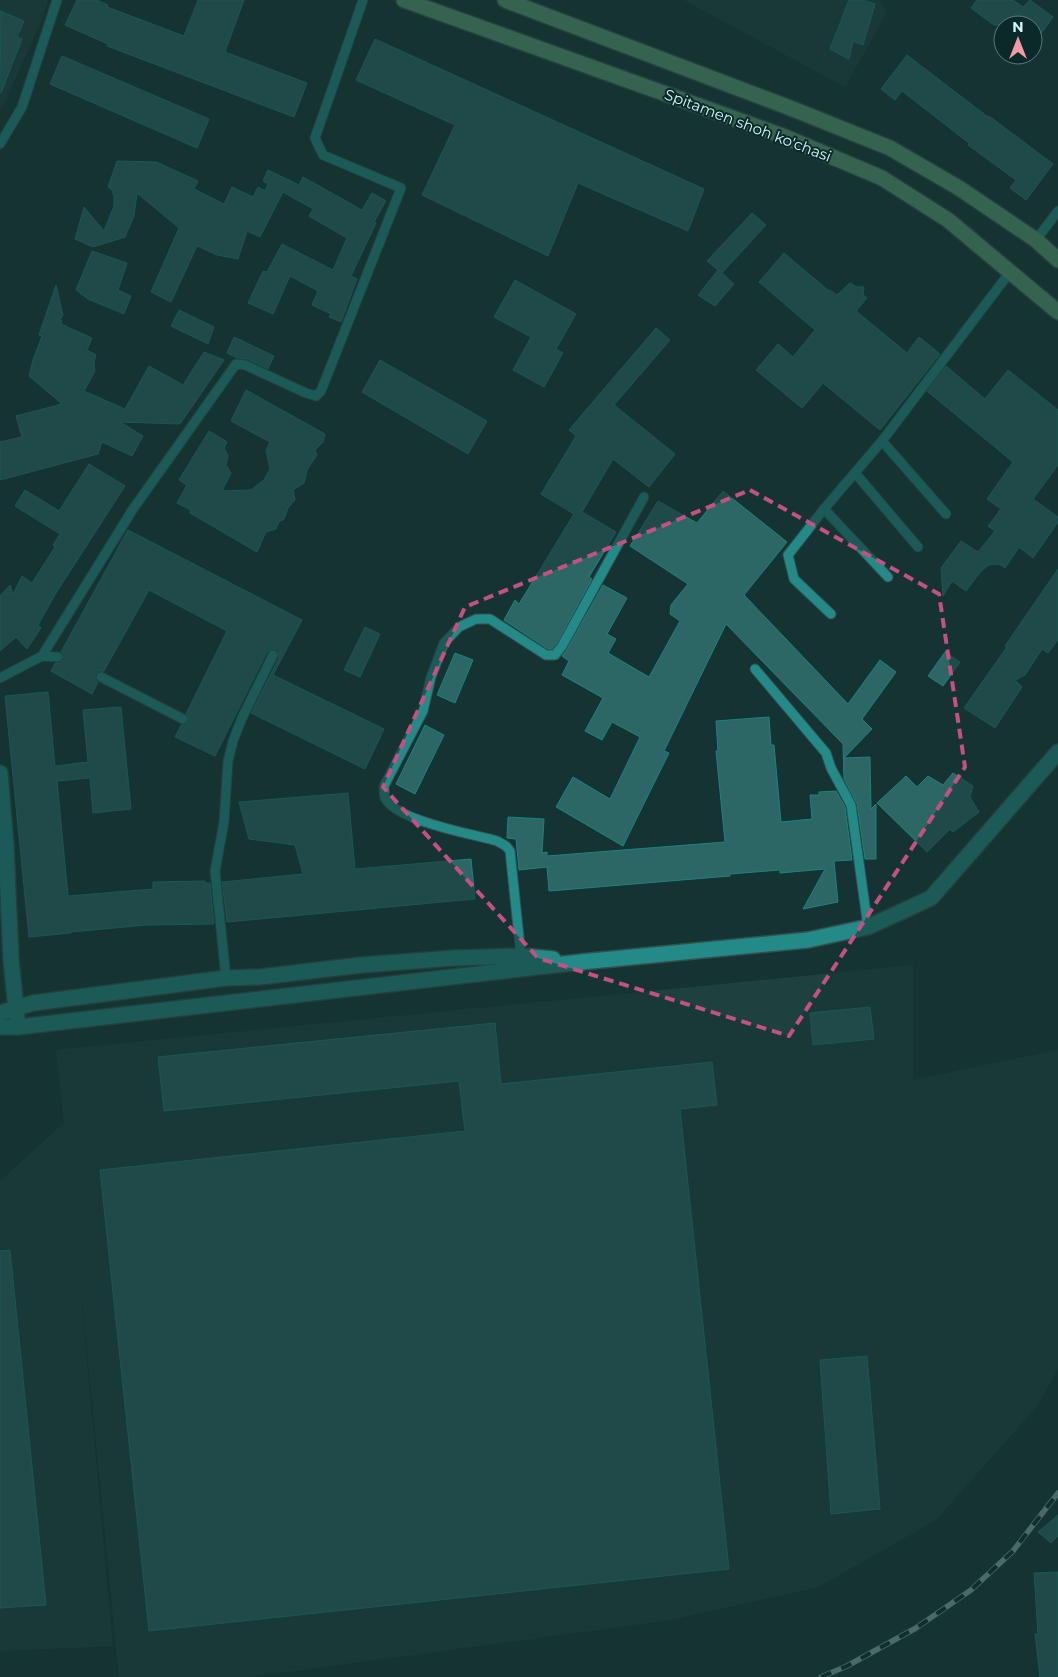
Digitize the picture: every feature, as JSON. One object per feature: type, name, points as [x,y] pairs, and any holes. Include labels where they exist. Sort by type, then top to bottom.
[{"type":"main road","name":"Spitamen shoh ko'chasi","points":[[404,0],[783,136],[882,178],[948,220],[1058,312]]},
{"type":"main road","name":"Spitamen shoh ko'chasi","points":[[504,0],[793,108],[890,148],[959,188],[1036,240],[1058,260]]},
{"type":"street","points":[[0,1028],[581,962],[808,940],[868,927],[931,898],[1058,752]]},
{"type":"street","points":[[0,773],[6,846],[11,960],[18,1027]]},
{"type":"street","points":[[0,1013],[32,1003],[226,978],[260,977],[361,966],[454,958],[521,956],[581,962]]},
{"type":"lane","points":[[0,144],[22,107],[57,0]]},
{"type":"lane","points":[[0,678],[42,656],[133,510],[236,364],[245,365],[306,393],[316,396],[321,391],[401,188],[323,155],[315,138],[363,0]]},
{"type":"lane","points":[[1036,240],[1058,211]]},
{"type":"lane","points":[[831,614],[794,579],[788,556],[824,510],[856,474],[1010,272]]},
{"type":"lane","points":[[882,440],[946,514]]},
{"type":"lane","points":[[856,474],[918,547]]},
{"type":"lane","points":[[521,956],[510,852],[506,846],[497,841],[415,820],[394,808],[385,798],[384,786],[423,711],[431,677],[444,644],[459,627],[476,619],[490,619],[546,655],[555,655],[562,646],[644,497]]},
{"type":"lane","points":[[824,510],[888,577]]},
{"type":"lane","points":[[226,978],[216,870],[224,822],[228,761],[233,740],[242,718],[272,655]]},
{"type":"lane","points":[[42,656],[58,657]]},
{"type":"lane","points":[[755,669],[826,753],[831,768],[851,805],[868,927]]},
{"type":"lane","points":[[101,677],[183,719]]},
{"type":"lane","points":[[225,736],[233,740]]},
{"type":"highlighted area","points":[[750,490],[939,594],[965,767],[789,1036],[538,958],[383,787],[465,607]]},
{"type":"shaded area","points":[[0,0],[48,0],[43,17],[5,102],[0,109]]},
{"type":"shaded area","points":[[684,0],[879,0],[887,12],[845,87]]},
{"type":"shaded area","points":[[913,965],[913,1080],[1058,1050],[1058,1369],[1038,1405],[936,1520],[818,1587],[670,1620],[249,1677],[119,1677],[76,1240],[113,1646],[0,1651],[0,1181],[64,1123],[56,1050]]},
{"type":"building","points":[[77,0],[97,0],[108,5],[107,7],[184,36],[198,0],[244,0],[225,52],[307,83],[294,117],[107,46],[108,44],[65,25]]},
{"type":"building","points":[[849,0],[862,0],[875,4],[863,45],[853,41],[849,59],[830,49]]},
{"type":"building","points":[[977,0],[1013,0],[1023,7],[1030,0],[1053,17],[1043,31],[1043,15],[993,15],[993,24],[971,8]]},
{"type":"building","points":[[0,11],[24,21],[17,37],[22,39],[1,93]]},
{"type":"building","points":[[375,39],[704,189],[688,231],[578,183],[548,256],[422,195],[455,125],[356,80]]},
{"type":"building","points":[[907,55],[1053,164],[1026,200],[1010,188],[1016,180],[968,145],[969,143],[902,91],[895,100],[881,89]]},
{"type":"building","points":[[62,56],[209,119],[197,148],[50,84]]},
{"type":"building","points":[[117,161],[156,162],[198,181],[194,189],[224,204],[232,187],[253,197],[258,187],[265,191],[268,184],[263,181],[268,170],[299,185],[303,177],[362,210],[372,193],[386,201],[374,222],[376,223],[351,276],[357,279],[341,322],[329,317],[331,314],[312,305],[318,291],[290,276],[273,314],[248,303],[263,271],[267,272],[282,244],[333,270],[347,238],[309,216],[313,209],[283,192],[260,237],[247,231],[238,259],[217,255],[197,246],[171,302],[151,292],[179,228],[137,193],[134,216],[125,237],[93,247],[75,239],[84,207],[104,231],[114,206],[112,190],[108,187]]},
{"type":"building","points":[[752,213],[766,225],[722,273],[734,284],[715,306],[698,295],[718,270],[707,261]]},
{"type":"building","points":[[92,251],[127,263],[118,290],[131,296],[124,314],[88,299],[76,290]]},
{"type":"building","points":[[784,253],[829,291],[837,295],[850,283],[857,287],[864,287],[863,295],[867,298],[856,311],[907,353],[919,337],[940,354],[880,430],[823,383],[802,408],[756,370],[778,344],[793,357],[815,330],[759,282]]},
{"type":"building","points":[[515,280],[576,314],[556,349],[563,353],[544,387],[513,370],[531,337],[494,317]]},
{"type":"building","points":[[56,285],[63,315],[60,320],[62,321],[61,324],[92,338],[87,350],[96,355],[94,362],[95,371],[84,391],[125,409],[149,366],[183,385],[204,352],[224,360],[180,424],[120,422],[143,436],[132,456],[102,442],[98,454],[0,480],[0,442],[22,437],[16,416],[62,404],[29,376],[42,336],[39,335]]},
{"type":"building","points":[[179,310],[214,327],[208,344],[171,326]]},
{"type":"building","points":[[656,328],[670,340],[614,405],[675,454],[649,487],[613,459],[582,512],[616,532],[589,577],[592,579],[557,643],[552,649],[548,649],[504,620],[515,600],[519,604],[574,514],[541,494],[576,436],[569,430]]},
{"type":"building","points":[[234,337],[274,356],[268,369],[247,359],[237,358],[227,353]]},
{"type":"building","points":[[380,360],[487,421],[468,454],[362,392]]},
{"type":"building","points":[[946,366],[985,399],[1008,370],[1058,410],[1058,465],[1033,499],[1058,517],[1058,522],[1033,558],[1019,547],[1005,568],[999,564],[989,565],[981,571],[966,591],[952,581],[943,596],[941,568],[961,541],[978,552],[995,531],[988,526],[1001,509],[987,499],[1013,462],[927,391]]},
{"type":"building","points":[[246,390],[325,434],[323,442],[315,450],[317,455],[307,470],[304,483],[293,490],[295,500],[276,529],[266,532],[257,552],[190,513],[191,510],[177,503],[187,485],[179,480],[209,431],[227,442],[224,448],[228,456],[226,465],[231,473],[222,491],[251,490],[264,480],[270,469],[266,450],[270,442],[231,421]]},
{"type":"building","points":[[89,464],[125,486],[56,593],[38,625],[41,628],[27,649],[16,637],[0,651],[0,596],[10,585],[13,594],[22,576],[32,583],[55,547],[53,545],[60,534],[15,506],[25,490],[59,511]]},
{"type":"building","points":[[723,491],[787,542],[744,595],[848,704],[880,660],[896,672],[862,719],[872,729],[844,758],[870,757],[871,809],[876,804],[876,859],[865,859],[857,804],[844,779],[843,744],[726,624],[664,751],[669,753],[623,846],[556,807],[573,777],[610,799],[640,737],[612,722],[602,740],[585,731],[603,698],[562,675],[569,661],[562,656],[603,585],[627,598],[607,634],[616,639],[608,653],[649,677],[680,621],[670,614],[671,605],[688,584],[630,546],[658,501],[697,523]]},
{"type":"building","points":[[128,530],[302,620],[273,675],[384,729],[365,769],[251,713],[279,658],[278,652],[273,649],[267,652],[215,756],[175,737],[181,725],[189,721],[186,714],[227,631],[149,590],[104,671],[96,674],[95,678],[98,682],[92,694],[51,671],[55,663],[60,663],[63,660],[64,655],[61,652]]},
{"type":"building","points":[[1058,569],[1058,640],[1048,653],[1042,649],[1025,675],[1015,680],[1022,687],[995,728],[964,708]]},
{"type":"building","points":[[365,627],[380,634],[360,677],[344,670]]},
{"type":"building","points":[[945,652],[960,662],[943,686],[928,676]]},
{"type":"building","points":[[455,653],[473,660],[455,703],[437,695]]},
{"type":"building","points":[[48,692],[55,766],[88,762],[83,710],[121,707],[131,809],[93,813],[90,778],[57,781],[68,896],[153,889],[153,882],[205,881],[205,883],[210,883],[214,924],[147,925],[29,937],[5,696]]},
{"type":"building","points":[[769,717],[771,745],[774,745],[781,822],[812,819],[810,795],[819,795],[819,792],[836,791],[845,807],[852,860],[834,861],[838,902],[803,909],[825,869],[780,873],[780,870],[549,891],[547,867],[519,870],[516,839],[507,838],[508,817],[544,819],[542,853],[547,852],[547,856],[725,842],[716,751],[718,751],[716,721]]},
{"type":"building","points":[[425,725],[444,735],[415,794],[396,784]]},
{"type":"building","points":[[953,773],[973,786],[970,797],[979,812],[953,832],[950,829],[927,852],[877,803],[906,776],[917,787],[928,776],[943,785]]},
{"type":"building","points":[[348,793],[355,869],[471,859],[475,899],[227,922],[222,882],[303,874],[295,845],[249,839],[239,802]]},
{"type":"building","points":[[870,1007],[874,1039],[813,1045],[810,1013]]},
{"type":"building","points":[[495,1023],[501,1084],[712,1062],[717,1105],[680,1109],[729,1569],[149,1631],[100,1170],[465,1131],[459,1081],[164,1111],[158,1057]]},
{"type":"building","points":[[10,1250],[46,1605],[0,1608],[0,1251]]},
{"type":"building","points":[[867,1356],[880,1509],[831,1514],[820,1360]]},
{"type":"building","points":[[1058,1515],[1058,1536],[1051,1543],[1038,1532]]},
{"type":"building","points":[[1058,1572],[1058,1677],[1040,1677],[1035,1634],[1038,1634],[1034,1573]]},
{"type":"railway","points":[[821,1677],[847,1666],[916,1628],[971,1590],[1013,1551],[1058,1493]]}]
